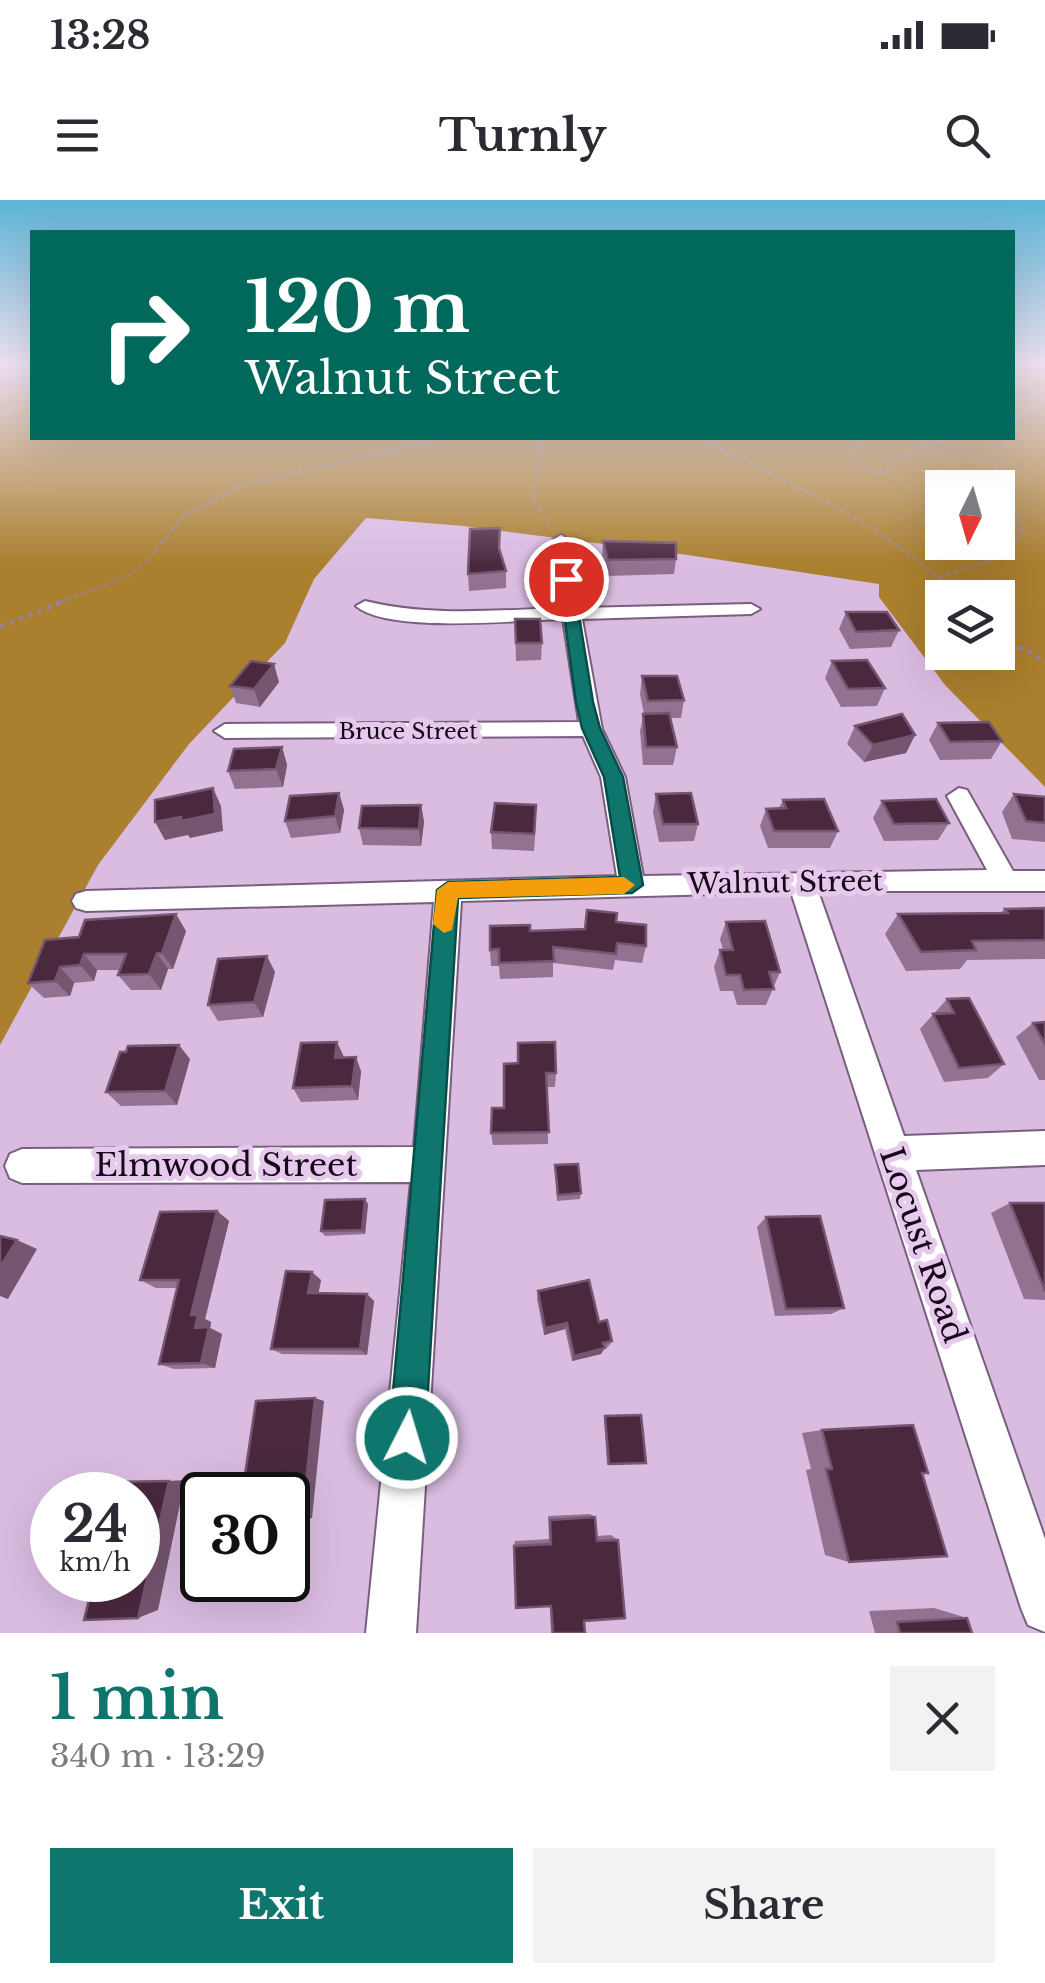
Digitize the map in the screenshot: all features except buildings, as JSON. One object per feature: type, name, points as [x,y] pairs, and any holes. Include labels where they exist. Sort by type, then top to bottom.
[{"type":"street","points":[[561,540],[591,728],[614,777],[632,885]]},
{"type":"street","points":[[366,606],[398,615],[428,617],[751,608]]},
{"type":"street","name":"Bruce Street","points":[[224,730],[591,728]]},
{"type":"street","points":[[959,796],[1005,880]]},
{"type":"street","name":"Walnut Street","points":[[86,901],[801,881],[1045,881]]},
{"type":"street","name":"Locust Road","points":[[801,881],[1045,1608]]},
{"type":"street","points":[[391,1633],[430,1164],[448,890]]},
{"type":"street","points":[[892,1154],[1045,1148]]},
{"type":"street","name":"Elmwood Street","points":[[22,1166],[430,1164]]},
{"type":"path","points":[[0,627],[48,604],[133,574],[149,562],[184,515],[222,495],[290,472],[431,440]]},
{"type":"path","points":[[542,440],[533,499],[561,540]]},
{"type":"path","points":[[701,440],[803,490],[943,580]]},
{"type":"path","points":[[863,440],[850,460],[882,474],[890,471],[892,457],[912,456],[920,446],[947,440]]},
{"type":"path","points":[[940,576],[986,562],[1021,536],[1021,519],[994,473],[1009,440]]},
{"type":"path","points":[[1015,648],[1024,648],[1045,661]]},
{"type":"shaded area","points":[[0,432],[30,432],[30,440],[1015,440],[1015,432],[1045,432],[1045,787],[934,670],[1015,670],[1015,580],[925,580],[925,658],[879,597],[879,584],[463,526],[366,518],[314,579],[285,643],[189,744],[98,865],[0,1045]]},
{"type":"slow traffic","points":[[444,924],[448,890],[624,885]]},
{"type":"route","points":[[407,1438],[448,890],[632,885],[614,777],[591,728],[585,702],[566,579]]}]
